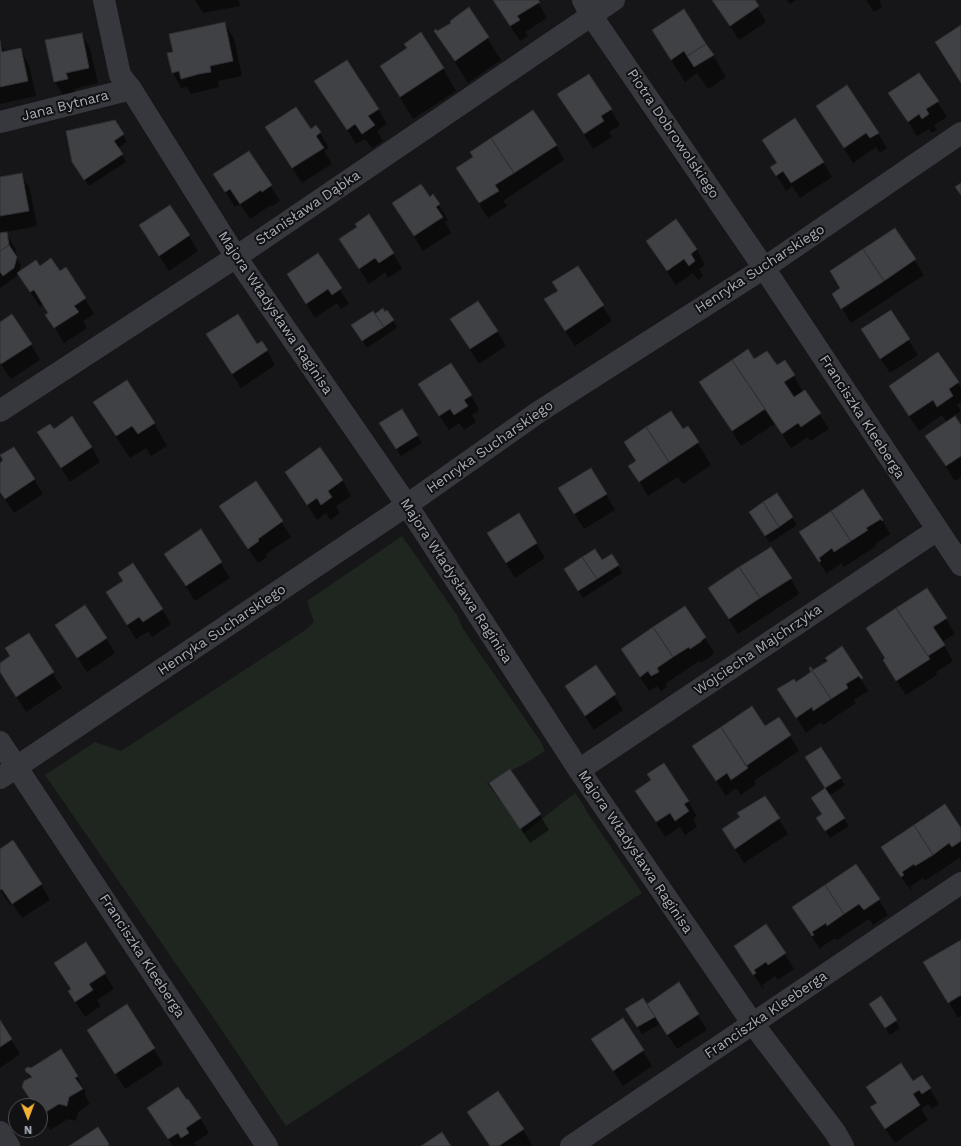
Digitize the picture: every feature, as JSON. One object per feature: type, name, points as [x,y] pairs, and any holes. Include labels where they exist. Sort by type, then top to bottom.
[{"type":"street","name":"Majora Władysława Raginisa","points":[[104,0],[120,75],[131,89],[236,257],[407,505],[579,770],[753,1024],[835,1132],[843,1146]]},
{"type":"street","name":"Stanisława Dąbka","points":[[0,411],[236,257],[587,7],[614,0]]},
{"type":"street","name":"Piotra Dobrowolskiego","points":[[587,7],[764,268]]},
{"type":"street","name":"Jana Bytnara","points":[[0,122],[131,89]]},
{"type":"street","name":"Henryka Sucharskiego","points":[[8,772],[407,505],[540,411],[764,268],[961,133]]},
{"type":"street","name":"Franciszka Kleeberga","points":[[764,268],[961,565]]},
{"type":"street","name":"Wojciecha Majchrzyka","points":[[579,770],[937,530]]},
{"type":"street","name":"Franciszka Kleeberga","points":[[0,742],[8,772],[267,1146]]},
{"type":"street","name":"Franciszka Kleeberga","points":[[571,1146],[961,883]]},
{"type":"street","points":[[0,1132],[9,1146]]},
{"type":"shaded area","points":[[402,536],[457,615],[463,629],[541,742],[545,751],[524,764],[487,783],[524,833],[575,793],[642,893],[286,1126],[217,1023],[45,775],[95,742],[121,751],[307,629],[314,622],[307,601]]},
{"type":"building","points":[[493,0],[538,0],[540,2],[517,16],[520,20],[510,26]]},
{"type":"building","points":[[712,0],[755,0],[759,6],[730,26]]},
{"type":"building","points":[[469,7],[489,37],[455,61],[434,31],[436,29],[437,31],[451,23],[450,21]]},
{"type":"building","points":[[684,9],[706,44],[687,56],[684,51],[671,60],[652,30]]},
{"type":"building","points":[[225,22],[233,61],[210,66],[211,72],[181,79],[179,71],[172,73],[167,53],[173,52],[169,34]]},
{"type":"building","points":[[961,25],[961,83],[935,42]]},
{"type":"building","points":[[421,32],[444,68],[400,97],[380,66],[407,48],[404,44]]},
{"type":"building","points":[[82,33],[89,68],[66,73],[68,79],[54,82],[45,40]]},
{"type":"building","points":[[0,41],[2,52],[21,48],[28,81],[0,87]]},
{"type":"building","points":[[706,44],[714,55],[694,67],[687,56]]},
{"type":"building","points":[[347,60],[379,109],[368,116],[375,125],[362,134],[355,124],[347,130],[314,81]]},
{"type":"building","points":[[919,73],[939,101],[926,109],[929,114],[922,119],[919,114],[908,122],[888,93]]},
{"type":"building","points":[[589,74],[612,109],[601,116],[604,121],[584,134],[557,94]]},
{"type":"building","points":[[847,85],[879,133],[870,138],[866,133],[844,148],[816,106]]},
{"type":"building","points":[[296,107],[311,129],[316,125],[321,132],[316,136],[324,148],[292,168],[265,127]]},
{"type":"building","points":[[533,110],[557,145],[514,173],[491,138]]},
{"type":"building","points":[[795,118],[824,162],[791,183],[783,171],[776,176],[770,167],[777,163],[762,140]]},
{"type":"building","points":[[115,120],[124,134],[114,141],[123,154],[84,180],[72,162],[66,131]]},
{"type":"building","points":[[491,138],[514,173],[495,185],[499,191],[479,203],[456,168],[473,157],[470,152]]},
{"type":"building","points":[[249,151],[272,185],[262,192],[261,190],[240,204],[230,189],[225,192],[213,174]]},
{"type":"building","points":[[22,173],[29,211],[0,216],[0,177]]},
{"type":"building","points":[[961,183],[961,195],[955,187]]},
{"type":"building","points":[[421,184],[430,197],[433,194],[440,204],[436,207],[443,217],[414,236],[392,203]]},
{"type":"building","points":[[170,205],[190,235],[159,256],[139,225]]},
{"type":"building","points":[[369,214],[394,253],[379,263],[375,258],[359,269],[339,239],[357,227],[355,224]]},
{"type":"building","points":[[676,219],[697,249],[691,254],[695,261],[689,266],[684,259],[667,271],[646,241]]},
{"type":"building","points":[[895,228],[916,259],[884,281],[863,249]]},
{"type":"building","points":[[7,232],[9,245],[0,251],[0,233]]},
{"type":"building","points":[[9,245],[17,257],[14,268],[3,276],[0,272],[0,251]]},
{"type":"building","points":[[863,249],[884,281],[841,309],[832,294],[840,288],[830,271]]},
{"type":"building","points":[[318,253],[342,288],[332,295],[328,289],[306,304],[287,274]]},
{"type":"building","points":[[51,258],[60,271],[66,267],[86,298],[74,306],[79,312],[54,328],[45,315],[48,313],[34,290],[30,292],[17,273],[36,260],[40,266]]},
{"type":"building","points":[[578,266],[604,305],[565,331],[544,299],[558,291],[552,282]]},
{"type":"building","points":[[478,301],[498,331],[470,349],[450,319]]},
{"type":"building","points":[[383,308],[385,312],[387,310],[394,320],[384,327],[375,314]]},
{"type":"building","points":[[891,310],[910,339],[880,359],[861,329]]},
{"type":"building","points":[[373,311],[384,327],[362,341],[351,325]]},
{"type":"building","points":[[12,314],[32,344],[1,364],[0,322]]},
{"type":"building","points":[[238,314],[257,344],[262,341],[268,350],[232,374],[206,334]]},
{"type":"building","points":[[748,349],[754,359],[767,351],[777,365],[785,360],[795,375],[784,382],[794,397],[805,390],[821,413],[801,427],[798,423],[782,434],[732,360]]},
{"type":"building","points":[[938,352],[959,382],[949,389],[953,396],[937,407],[933,400],[909,416],[889,386]]},
{"type":"building","points":[[732,360],[765,409],[732,431],[699,382]]},
{"type":"building","points":[[451,363],[472,395],[464,400],[468,406],[454,415],[450,409],[439,416],[418,384]]},
{"type":"building","points":[[127,380],[155,423],[138,434],[132,426],[116,436],[93,402]]},
{"type":"building","points":[[402,409],[418,435],[396,449],[379,423]]},
{"type":"building","points":[[671,411],[683,429],[688,426],[699,442],[669,462],[646,427]]},
{"type":"building","points":[[72,416],[92,447],[61,468],[37,432],[50,424],[54,429]]},
{"type":"building","points":[[955,416],[961,425],[961,456],[946,466],[925,436]]},
{"type":"building","points":[[646,427],[669,462],[639,482],[628,466],[636,461],[624,442]]},
{"type":"building","points":[[14,447],[35,479],[5,499],[0,492],[0,463],[3,460],[0,455]]},
{"type":"building","points":[[320,447],[343,480],[328,491],[332,497],[321,505],[317,498],[307,505],[285,472]]},
{"type":"building","points":[[591,468],[607,494],[574,514],[558,488]]},
{"type":"building","points":[[256,481],[283,521],[258,539],[259,541],[248,549],[219,506]]},
{"type":"building","points":[[863,489],[883,520],[882,521],[881,519],[866,528],[868,530],[851,541],[831,511]]},
{"type":"building","points":[[777,493],[793,517],[779,527],[763,502]]},
{"type":"building","points":[[763,502],[779,527],[765,536],[749,512]]},
{"type":"building","points":[[831,511],[851,541],[834,552],[832,548],[819,558],[821,561],[819,562],[799,532]]},
{"type":"building","points":[[519,513],[537,543],[506,563],[487,533]]},
{"type":"building","points":[[201,529],[222,562],[186,586],[164,554]]},
{"type":"building","points":[[771,547],[792,578],[760,598],[739,567]]},
{"type":"building","points":[[595,549],[602,560],[612,554],[619,565],[597,579],[582,557]]},
{"type":"building","points":[[582,557],[597,579],[578,591],[564,569]]},
{"type":"building","points":[[133,563],[163,609],[143,622],[139,617],[127,625],[106,592],[123,581],[118,573]]},
{"type":"building","points":[[739,567],[760,598],[729,619],[708,588]]},
{"type":"building","points":[[927,588],[947,618],[933,627],[945,645],[928,656],[896,608]]},
{"type":"building","points":[[85,605],[107,638],[77,658],[55,625]]},
{"type":"building","points":[[685,606],[706,637],[690,649],[689,647],[673,657],[653,627]]},
{"type":"building","points":[[896,608],[930,659],[896,681],[883,660],[885,658],[866,628]]},
{"type":"building","points":[[653,627],[673,657],[657,668],[659,672],[651,676],[648,671],[640,677],[621,649]]},
{"type":"building","points":[[29,633],[54,672],[16,697],[0,672],[0,663],[10,656],[5,648]]},
{"type":"building","points":[[842,646],[863,678],[861,679],[859,676],[846,684],[848,688],[831,699],[810,667],[813,670],[828,661],[825,658]]},
{"type":"building","points":[[596,665],[616,694],[585,716],[565,686]]},
{"type":"building","points":[[810,667],[831,699],[813,711],[812,707],[796,718],[777,689],[794,679],[796,682],[811,672]]},
{"type":"building","points":[[752,706],[765,726],[779,717],[791,735],[746,766],[721,727]]},
{"type":"building","points":[[721,727],[748,768],[731,780],[727,773],[716,781],[692,746]]},
{"type":"building","points":[[821,747],[841,778],[825,788],[805,757]]},
{"type":"building","points":[[664,763],[689,801],[684,804],[689,811],[675,821],[670,813],[656,822],[635,791],[651,780],[647,774]]},
{"type":"building","points":[[510,769],[541,814],[520,829],[489,783]]},
{"type":"building","points":[[825,788],[845,818],[825,831],[816,818],[822,814],[811,798]]},
{"type":"building","points":[[765,796],[780,818],[735,849],[722,829],[740,817],[737,813]]},
{"type":"building","points":[[945,804],[961,828],[961,841],[952,847],[949,843],[933,855],[914,825]]},
{"type":"building","points":[[914,825],[933,855],[915,866],[914,864],[902,872],[904,875],[901,877],[881,847]]},
{"type":"building","points":[[13,840],[42,884],[12,904],[2,889],[0,890],[0,849]]},
{"type":"building","points":[[856,864],[880,899],[864,910],[859,904],[844,914],[825,885]]},
{"type":"building","points":[[825,885],[844,914],[827,926],[826,923],[812,932],[814,935],[812,936],[792,907]]},
{"type":"building","points":[[766,924],[786,953],[768,965],[766,962],[754,970],[756,973],[753,975],[734,946]]},
{"type":"building","points":[[961,940],[961,995],[948,1003],[923,962]]},
{"type":"building","points":[[86,942],[106,973],[89,984],[93,990],[75,1002],[68,991],[71,989],[54,963]]},
{"type":"building","points":[[679,982],[699,1014],[667,1035],[647,1004]]},
{"type":"building","points":[[881,996],[897,1020],[885,1028],[869,1004]]},
{"type":"building","points":[[643,998],[655,1017],[637,1027],[625,1009]]},
{"type":"building","points":[[127,1004],[155,1048],[115,1074],[87,1030]]},
{"type":"building","points":[[623,1018],[644,1050],[613,1071],[591,1039]]},
{"type":"building","points":[[0,1020],[12,1039],[0,1047]]},
{"type":"building","points":[[61,1049],[78,1076],[75,1078],[83,1089],[69,1097],[67,1106],[59,1104],[48,1111],[48,1098],[30,1098],[22,1087],[24,1081],[32,1077],[26,1072],[25,1069],[28,1067],[31,1068]]},
{"type":"building","points":[[901,1063],[913,1081],[922,1075],[931,1088],[922,1094],[919,1090],[913,1094],[920,1105],[885,1129],[870,1107],[877,1103],[866,1087]]},
{"type":"building","points":[[178,1087],[201,1118],[186,1128],[189,1133],[181,1138],[178,1133],[168,1139],[147,1108]]},
{"type":"building","points":[[498,1091],[524,1129],[499,1146],[490,1146],[467,1112]]},
{"type":"building","points":[[98,1127],[109,1144],[108,1146],[69,1146]]},
{"type":"building","points":[[442,1132],[451,1146],[421,1146]]}]
